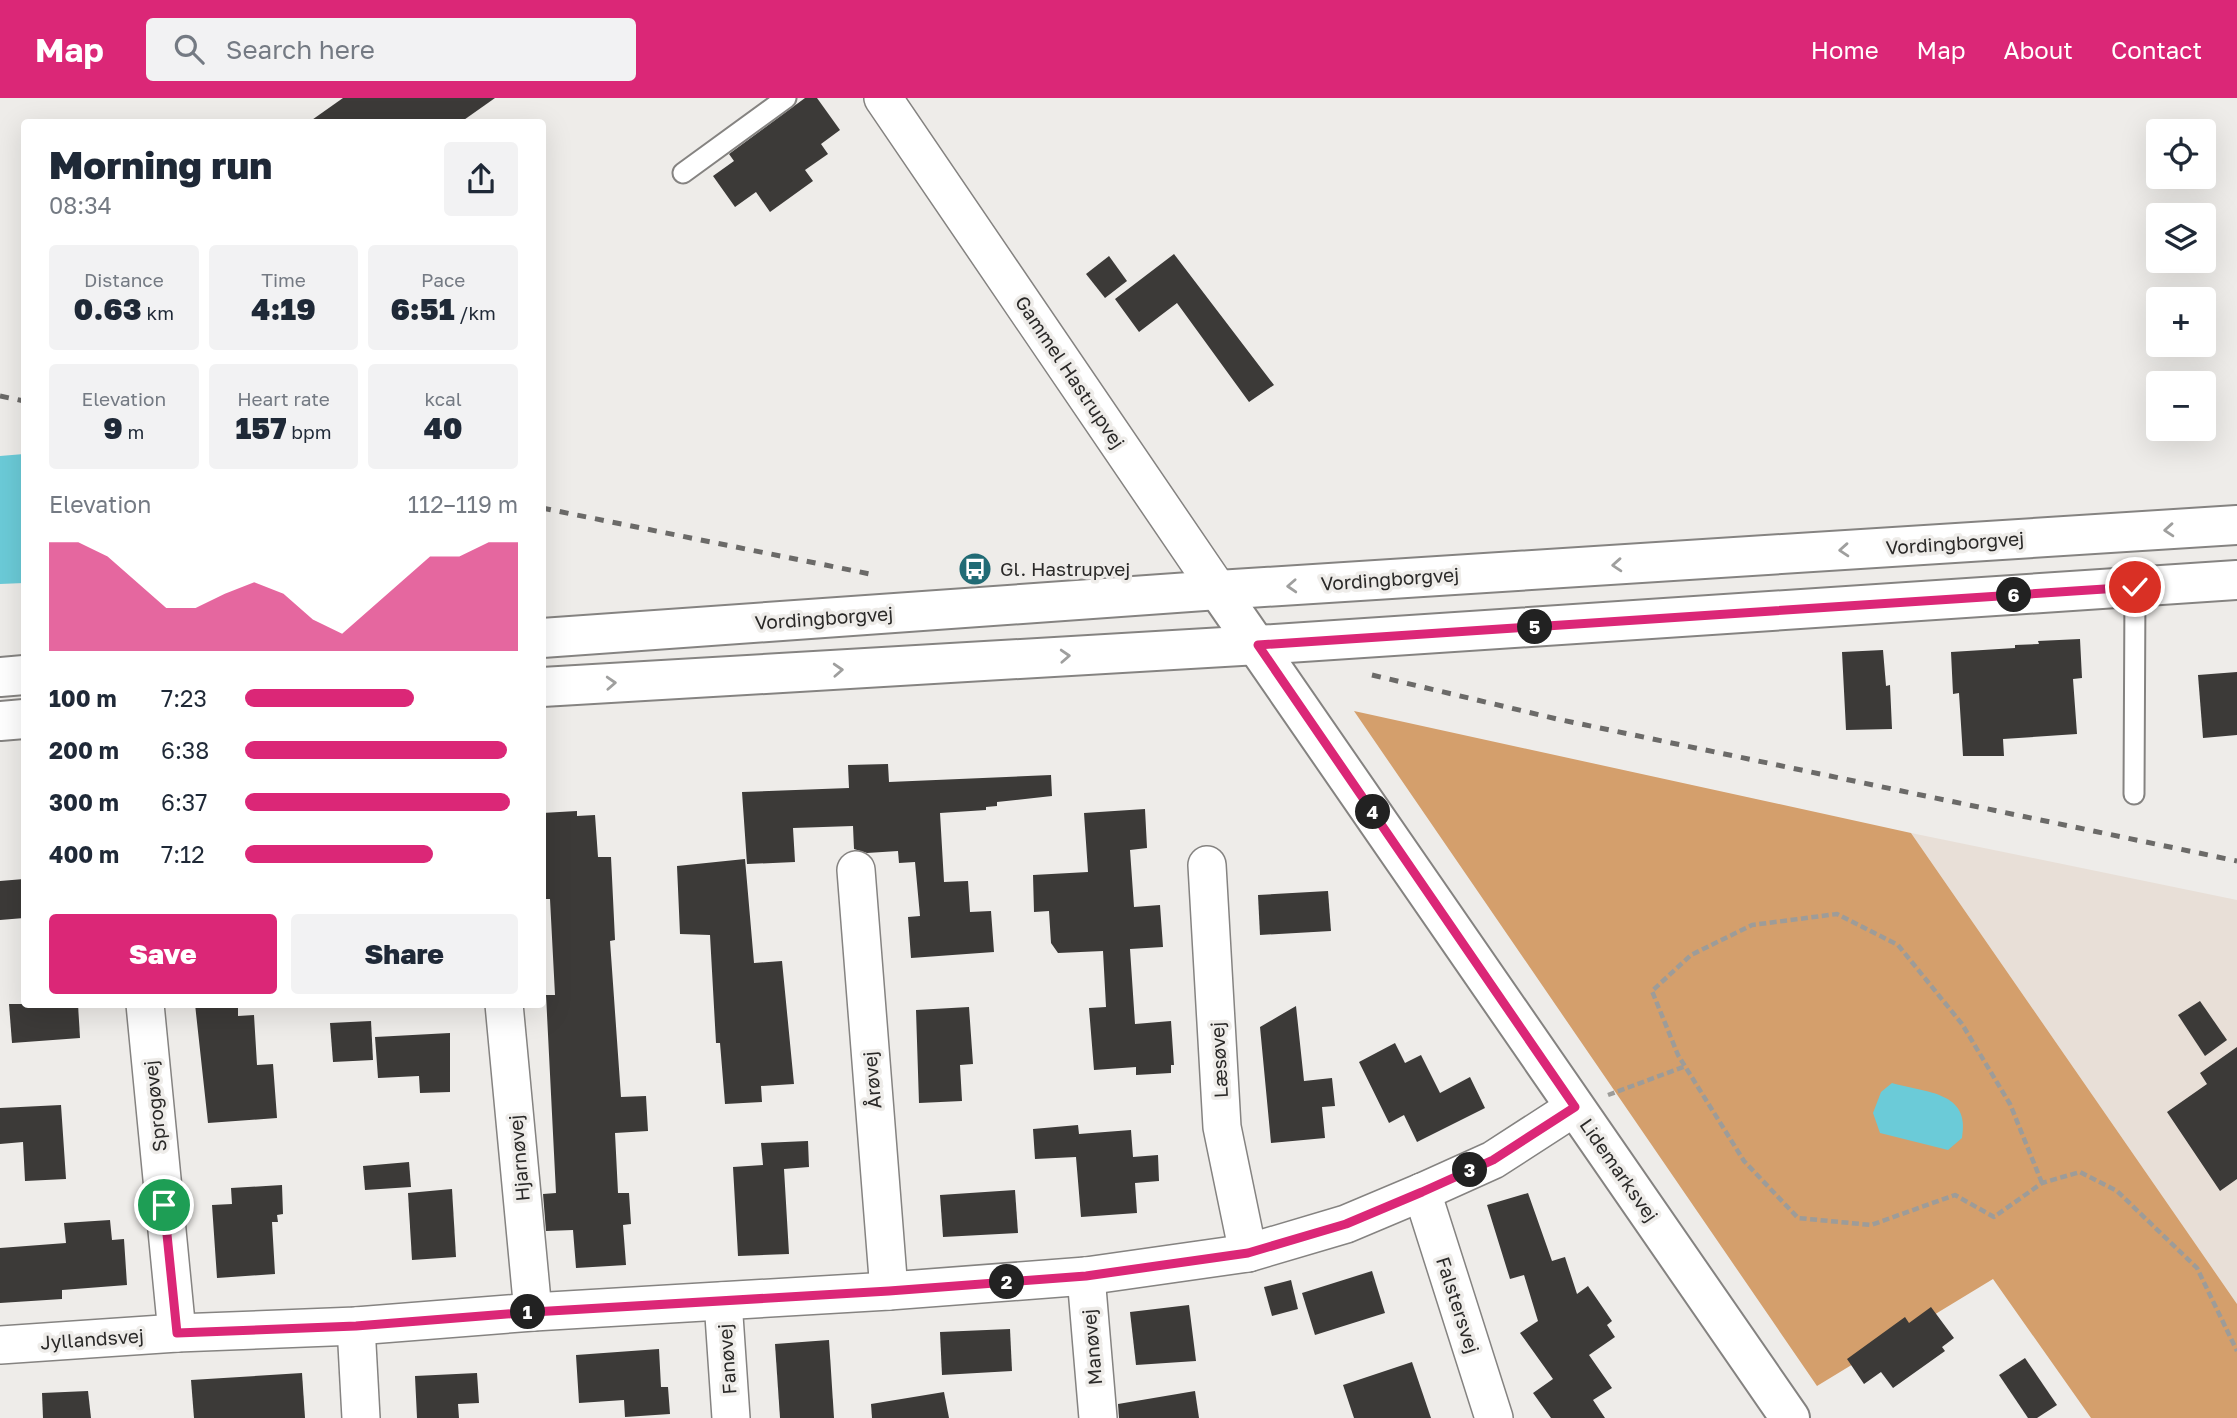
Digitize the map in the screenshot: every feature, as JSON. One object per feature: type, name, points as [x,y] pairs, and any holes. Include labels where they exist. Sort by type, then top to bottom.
[{"type":"main road","name":"Vordingborgvej","points":[[546,638],[1218,590],[2237,525]]},
{"type":"main road","points":[[546,687],[1258,645],[2237,580]]},
{"type":"main road","name":"Gammel Hastrupvej","points":[[1218,590],[1258,645]]},
{"type":"main road","name":"Lidemarksvej","points":[[1258,645],[1790,1418]]},
{"type":"main road","points":[[0,677],[21,675]]},
{"type":"main road","points":[[0,721],[21,719]]},
{"type":"street","name":"Gammel Hastrupvej","points":[[883,98],[1218,590]]},
{"type":"street","name":"Læsøvej","points":[[1207,865],[1222,1127],[1248,1253]]},
{"type":"street","name":"Årøvej","points":[[856,870],[889,1291]]},
{"type":"street","name":"Sprogøvej","points":[[145,1008],[177,1333]]},
{"type":"street","name":"Hjarnøvej","points":[[504,1008],[533,1312]]},
{"type":"street","name":"Jyllandsvej","points":[[0,1345],[177,1333],[356,1326],[533,1312],[889,1291],[1086,1276],[1248,1253],[1346,1224],[1422,1192],[1493,1160],[1575,1107]]},
{"type":"street","name":"Falstersvej","points":[[1422,1192],[1494,1418]]},
{"type":"street","name":"Manøvej","points":[[1086,1276],[1098,1418]]},
{"type":"street","name":"Fanøvej","points":[[723,1301],[731,1418]]},
{"type":"street","points":[[356,1326],[361,1418]]},
{"type":"lane","points":[[683,173],[786,98]]},
{"type":"lane","points":[[2134,794],[2135,587]]},
{"type":"path","points":[[2042,1183],[2010,1104],[1962,1024],[1898,945],[1837,914],[1752,925],[1690,955],[1652,991],[1686,1066],[1744,1161],[1798,1218],[1871,1225],[1955,1195],[1994,1217],[2042,1183],[2080,1172],[2118,1191],[2196,1268],[2237,1351]]},
{"type":"path","points":[[1575,1107],[1686,1066]]},
{"type":"shaded area","points":[[1354,711],[1911,833],[2237,1304],[2237,1418],[2091,1418],[1993,1279],[1817,1386]]},
{"type":"shaded area","points":[[1911,833],[2237,900],[2237,1304]]},
{"type":"water","points":[[21,454],[21,583],[0,584],[0,456]]},
{"type":"water","points":[[1892,1083],[1931,1092],[1953,1103],[1960,1111],[1963,1123],[1962,1138],[1948,1150],[1880,1133],[1873,1113],[1881,1092]]},
{"type":"building","points":[[343,98],[495,98],[465,119],[313,119]]},
{"type":"building","points":[[805,98],[817,98],[840,130],[821,144],[828,154],[805,170],[813,181],[770,212],[756,192],[735,207],[713,176],[734,161],[729,154]]},
{"type":"building","points":[[1174,254],[1274,385],[1249,402],[1177,303],[1139,332],[1115,299]]},
{"type":"building","points":[[1109,256],[1127,281],[1105,298],[1086,274]]},
{"type":"building","points":[[2080,639],[2082,678],[2073,679],[2077,734],[2003,739],[2004,756],[1963,756],[1959,693],[1953,694],[1951,652],[2015,648],[2015,645],[2039,644],[2038,641]]},
{"type":"building","points":[[1883,650],[1886,686],[1890,685],[1892,729],[1846,730],[1842,652]]},
{"type":"building","points":[[2237,672],[2237,735],[2203,738],[2198,675]]},
{"type":"building","points":[[888,764],[889,782],[1051,775],[1052,796],[997,802],[997,806],[986,807],[986,810],[940,813],[944,882],[968,881],[970,912],[991,911],[994,952],[911,958],[908,917],[920,916],[915,862],[899,863],[898,851],[867,853],[854,849],[853,826],[793,828],[795,862],[747,864],[742,792],[849,788],[848,765]]},
{"type":"building","points":[[1145,809],[1147,848],[1130,850],[1134,907],[1160,905],[1163,947],[1130,949],[1135,1024],[1171,1021],[1174,1065],[1171,1065],[1171,1073],[1136,1075],[1136,1067],[1094,1070],[1089,1008],[1106,1007],[1103,951],[1058,953],[1051,943],[1049,911],[1034,912],[1033,875],[1088,872],[1084,813]]},
{"type":"building","points":[[577,811],[577,816],[595,815],[598,857],[611,857],[615,940],[610,941],[621,1097],[646,1096],[648,1131],[615,1133],[618,1193],[629,1193],[631,1224],[623,1225],[626,1265],[576,1268],[573,1230],[546,1231],[543,1194],[556,1193],[546,995],[555,995],[550,899],[546,899],[546,813]]},
{"type":"building","points":[[745,859],[754,963],[782,961],[794,1084],[761,1086],[762,1102],[725,1104],[720,1043],[716,1043],[710,935],[680,934],[677,866]]},
{"type":"building","points":[[21,879],[21,918],[0,920],[0,881]]},
{"type":"building","points":[[1328,891],[1331,931],[1260,935],[1258,895]]},
{"type":"building","points":[[2200,1001],[2227,1040],[2205,1056],[2178,1015]]},
{"type":"building","points":[[9,1004],[21,1004],[21,1008],[78,1008],[80,1038],[12,1043]]},
{"type":"building","points":[[1296,1006],[1304,1081],[1332,1078],[1335,1106],[1322,1107],[1325,1138],[1271,1143],[1260,1027]]},
{"type":"building","points":[[969,1007],[973,1064],[960,1065],[962,1101],[919,1103],[916,1010]]},
{"type":"building","points":[[195,1008],[238,1008],[238,1016],[254,1015],[257,1065],[273,1064],[277,1118],[208,1123]]},
{"type":"building","points":[[371,1021],[373,1060],[333,1062],[330,1023]]},
{"type":"building","points":[[450,1033],[450,1092],[420,1093],[419,1076],[378,1078],[375,1037]]},
{"type":"building","points":[[1395,1043],[1405,1063],[1421,1055],[1440,1093],[1470,1077],[1485,1108],[1417,1142],[1404,1115],[1389,1123],[1359,1062]]},
{"type":"building","points":[[2237,1047],[2237,1179],[2220,1191],[2167,1112],[2207,1084],[2200,1073]]},
{"type":"building","points":[[61,1105],[66,1179],[25,1181],[23,1142],[0,1144],[0,1108]]},
{"type":"building","points":[[1078,1125],[1079,1134],[1131,1130],[1133,1157],[1158,1155],[1159,1181],[1135,1183],[1137,1213],[1081,1217],[1076,1157],[1035,1159],[1033,1129]]},
{"type":"building","points":[[808,1141],[809,1167],[784,1169],[789,1254],[738,1256],[733,1167],[763,1165],[761,1143]]},
{"type":"building","points":[[409,1162],[411,1187],[365,1190],[363,1166]]},
{"type":"building","points":[[282,1185],[283,1214],[277,1215],[278,1222],[272,1222],[275,1274],[217,1278],[212,1205],[232,1204],[231,1188]]},
{"type":"building","points":[[452,1189],[456,1257],[412,1260],[408,1193]]},
{"type":"building","points":[[1015,1190],[1018,1233],[943,1237],[940,1195]]},
{"type":"building","points":[[1528,1193],[1552,1261],[1565,1257],[1577,1294],[1588,1286],[1612,1321],[1607,1325],[1615,1337],[1589,1355],[1612,1388],[1593,1400],[1605,1418],[1551,1418],[1533,1393],[1553,1379],[1520,1333],[1538,1321],[1524,1275],[1510,1279],[1487,1205]]},
{"type":"building","points":[[110,1220],[112,1240],[124,1239],[127,1285],[62,1290],[62,1299],[0,1303],[0,1248],[66,1243],[64,1223]]},
{"type":"building","points":[[1372,1271],[1385,1313],[1315,1335],[1302,1293]]},
{"type":"building","points":[[1291,1280],[1298,1309],[1272,1316],[1264,1287]]},
{"type":"building","points":[[1189,1305],[1196,1361],[1136,1365],[1130,1312]]},
{"type":"building","points":[[1931,1307],[1954,1338],[1942,1347],[1945,1351],[1893,1388],[1881,1372],[1864,1384],[1847,1359],[1905,1317],[1909,1323]]},
{"type":"building","points":[[1010,1329],[1012,1371],[942,1375],[940,1332]]},
{"type":"building","points":[[829,1340],[834,1418],[780,1418],[775,1344]]},
{"type":"building","points":[[659,1349],[661,1387],[668,1387],[670,1414],[625,1417],[624,1400],[579,1403],[576,1355]]},
{"type":"building","points":[[2025,1358],[2057,1405],[2037,1418],[2028,1418],[1999,1375]]},
{"type":"building","points":[[1412,1362],[1431,1418],[1354,1418],[1343,1385]]},
{"type":"building","points":[[302,1373],[305,1418],[194,1418],[191,1380]]},
{"type":"building","points":[[477,1373],[479,1403],[458,1404],[459,1418],[417,1418],[415,1376]]},
{"type":"building","points":[[88,1391],[91,1418],[43,1418],[42,1393]]},
{"type":"building","points":[[1195,1391],[1199,1418],[1119,1418],[1118,1404]]},
{"type":"building","points":[[944,1392],[949,1418],[872,1418],[871,1404]]},
{"type":"railway","points":[[0,396],[21,400]]},
{"type":"railway","points":[[546,509],[870,574]]},
{"type":"railway","points":[[1372,675],[1557,719],[2237,861]]},
{"type":"place","name":"Gl. Hastrupvej","points":[[975,569]]},
{"type":"route","points":[[164,1205],[177,1333],[356,1326],[1086,1276],[1248,1253],[1346,1224],[1493,1160],[1575,1107],[1258,645],[2135,587]]}]
